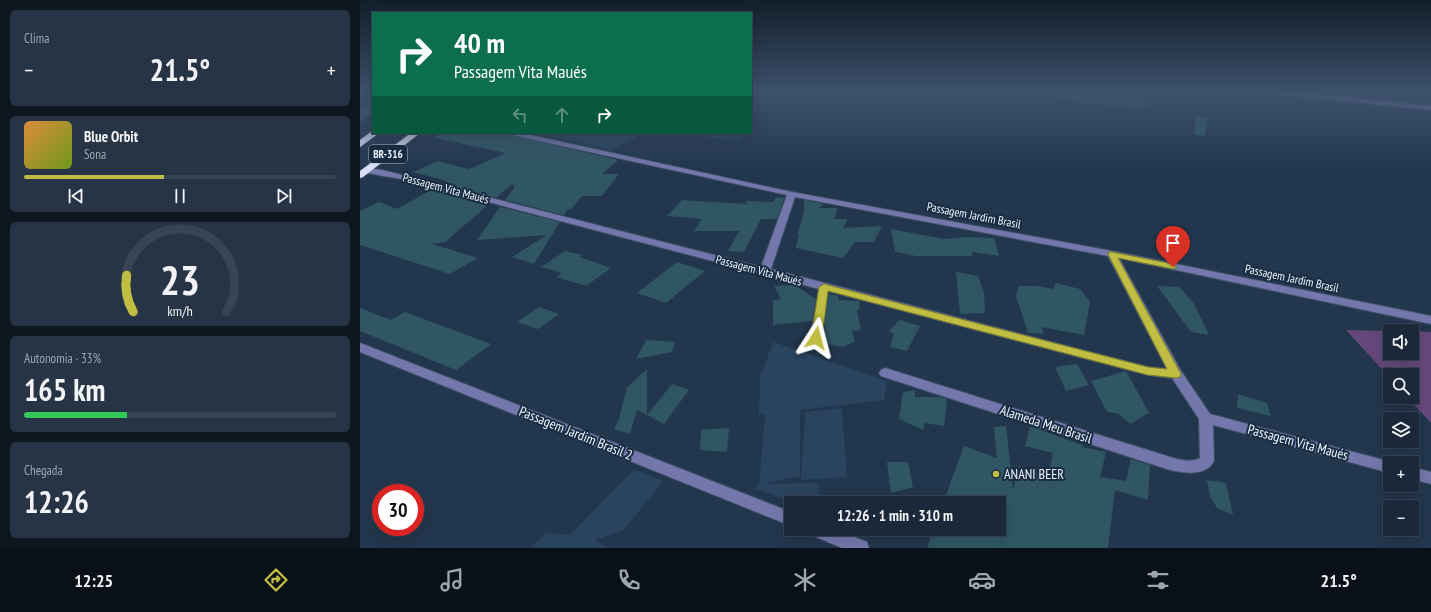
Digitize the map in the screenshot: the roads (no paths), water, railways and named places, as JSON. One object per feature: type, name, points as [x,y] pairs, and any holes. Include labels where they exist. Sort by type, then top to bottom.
[{"type":"highway","name":"BR-316","points":[[360,144],[374,134]]},
{"type":"highway","name":"BR-316","points":[[363,173],[415,134]]},
{"type":"street","name":"Passagem Jardim Brasil","points":[[517,134],[792,194],[1112,254],[1431,320]]},
{"type":"street","name":"Passagem Vita Maués","points":[[363,173],[380,172],[402,176],[1148,371],[1176,374]]},
{"type":"street","points":[[765,271],[792,194]]},
{"type":"street","points":[[1112,254],[1176,374],[1206,418]]},
{"type":"street","points":[[816,338],[824,287]]},
{"type":"street","name":"Passagem Jardim Brasil 2","points":[[360,347],[784,516]]},
{"type":"street","name":"Alameda Meu Brasil","points":[[885,373],[1190,468],[1202,466],[1207,460],[1206,418]]},
{"type":"street","name":"Passagem Vita Maués","points":[[1206,418],[1383,465]]},
{"type":"street","points":[[1419,475],[1431,478]]},
{"type":"street","points":[[832,536],[861,548]]},
{"type":"place","name":"ANANI BEER","points":[[996,474]]}]
